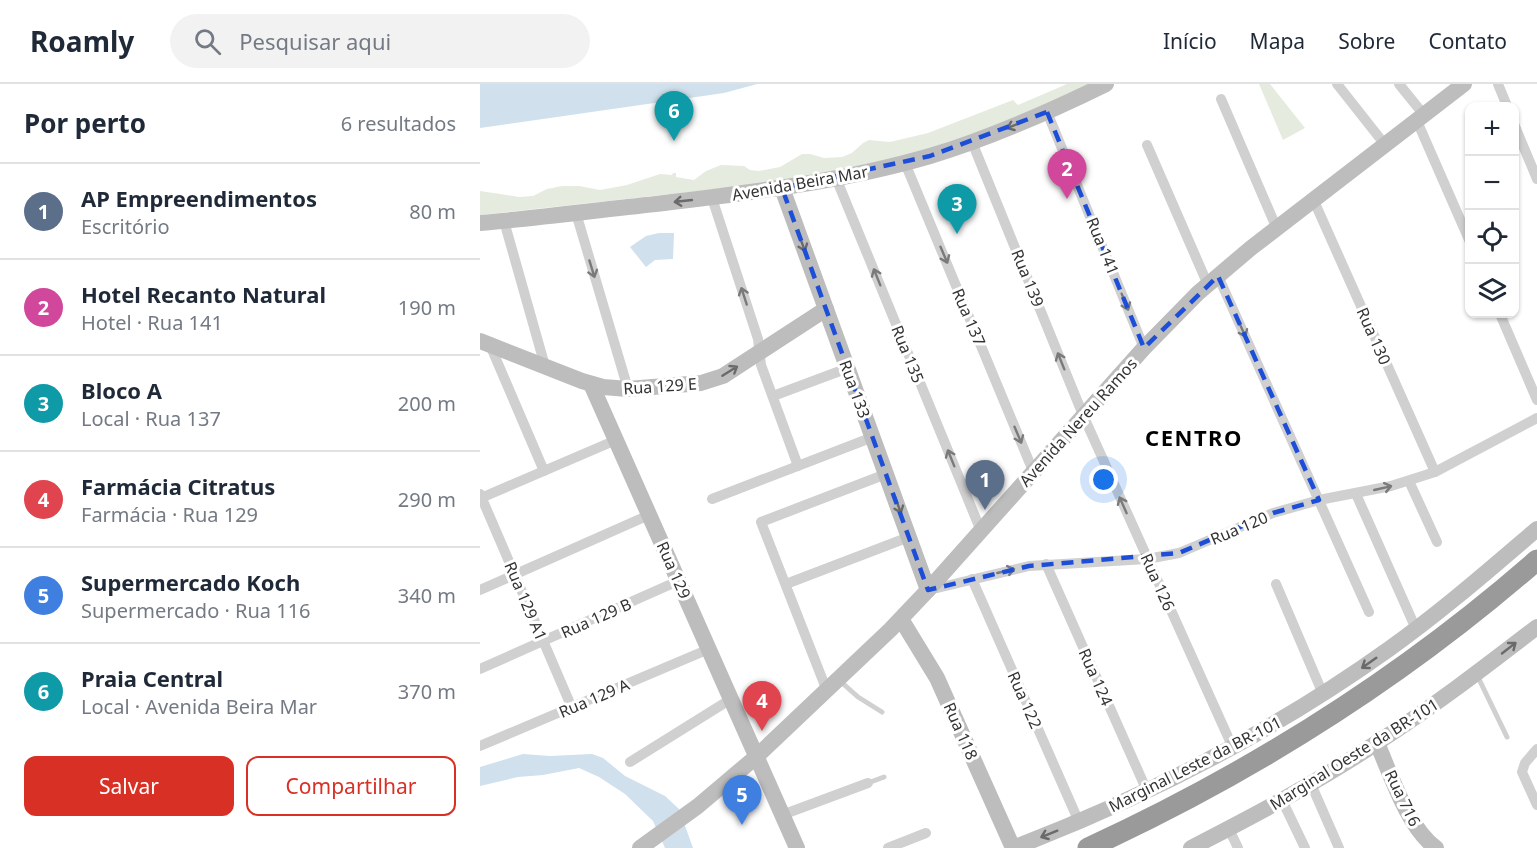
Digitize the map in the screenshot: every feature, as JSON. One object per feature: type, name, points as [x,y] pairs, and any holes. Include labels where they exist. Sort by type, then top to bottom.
[{"type":"highway","points":[[1088,848],[1205,790],[1329,717],[1407,664],[1537,560]]},
{"type":"highway","points":[[1121,848],[1221,798],[1329,734],[1454,646],[1537,578]]},
{"type":"main road","name":"Avenida Beira Mar","points":[[480,223],[712,198],[782,188],[905,163],[972,142],[1047,112],[1106,84]]},
{"type":"main road","name":"Avenida Nereu Ramos","points":[[647,843],[690,812],[756,757],[901,619],[1144,348],[1213,280],[1464,84]]},
{"type":"main road","name":"Rua 133","points":[[782,188],[928,590]]},
{"type":"main road","name":"Rua 129 E","points":[[485,343],[591,384],[628,389],[708,382],[723,376],[826,309]]},
{"type":"main road","name":"Rua 129","points":[[591,384],[797,848]]},
{"type":"main road","name":"Marginal Leste da BR-101","points":[[1013,848],[1079,822],[1147,791],[1233,748],[1323,694],[1416,629],[1537,529]]},
{"type":"main road","name":"Rua 118","points":[[901,619],[937,678],[1013,848]]},
{"type":"main road","name":"Marginal Oeste da BR-101","points":[[1191,848],[1311,784],[1377,743],[1476,674],[1537,627]]},
{"type":"main road","name":"Rua 716","points":[[1377,743],[1412,821],[1424,838],[1437,848]]},
{"type":"street","points":[[1337,84],[1386,146]]},
{"type":"street","points":[[1399,84],[1420,118],[1465,230]]},
{"type":"street","points":[[1498,84],[1505,102]]},
{"type":"street","points":[[1221,99],[1277,229]]},
{"type":"street","name":"Rua 141","points":[[1047,112],[1144,348]]},
{"type":"street","points":[[1519,134],[1537,179]]},
{"type":"street","name":"Rua 139","points":[[972,142],[1083,415]]},
{"type":"street","points":[[1147,144],[1319,500],[1369,612]]},
{"type":"street","name":"Rua 137","points":[[905,163],[1033,471]]},
{"type":"street","name":"Rua 135","points":[[836,178],[981,531]]},
{"type":"street","points":[[712,198],[758,339],[761,365],[798,466]]},
{"type":"street","name":"Rua 130","points":[[1314,201],[1435,472]]},
{"type":"street","points":[[576,213],[628,389]]},
{"type":"street","points":[[504,221],[546,366]]},
{"type":"street","points":[[1502,318],[1537,400]]},
{"type":"street","points":[[485,343],[544,471]]},
{"type":"street","points":[[773,396],[848,368]]},
{"type":"street","name":"Rua 126","points":[[1083,415],[1233,748]]},
{"type":"street","name":"Rua 120","points":[[928,590],[1046,564],[1147,559],[1191,549],[1273,513],[1319,500],[1409,481],[1435,472],[1537,418]]},
{"type":"street","points":[[712,499],[873,437]]},
{"type":"street","points":[[481,496],[616,440]]},
{"type":"street","points":[[833,685],[786,584],[761,522],[886,474]]},
{"type":"street","points":[[1409,481],[1437,543]]},
{"type":"street","points":[[1356,494],[1416,629]]},
{"type":"street","name":"Rua 129 A1","points":[[481,496],[572,708]]},
{"type":"street","points":[[480,590],[649,515]]},
{"type":"street","points":[[786,584],[909,537]]},
{"type":"street","name":"Rua 124","points":[[1046,564],[1147,791]]},
{"type":"street","name":"Rua 122","points":[[972,579],[1079,822]]},
{"type":"street","name":"Rua 129 B","points":[[480,669],[678,581]]},
{"type":"street","points":[[1276,584],[1323,694]]},
{"type":"street","name":"Rua 129 A","points":[[480,746],[709,649]]},
{"type":"street","points":[[630,762],[731,699]]},
{"type":"street","points":[[1537,749],[1525,763],[1522,772],[1537,805]]},
{"type":"street","points":[[782,815],[868,783]]},
{"type":"street","points":[[1311,784],[1339,848]]},
{"type":"street","points":[[1282,800],[1305,848]]},
{"type":"street","points":[[1229,829],[1238,848]]},
{"type":"street","points":[[888,848],[926,833]]},
{"type":"lane","points":[[1476,674],[1507,737]]},
{"type":"lane","points":[[833,685],[882,712]]},
{"type":"lane","points":[[868,783],[884,777]]},
{"type":"highlighted area","points":[[1047,112],[1144,348],[1218,276],[1319,500],[1273,513],[1179,553],[1029,566],[928,590],[782,188],[930,156]]},
{"type":"shaded area","points":[[1067,84],[1094,84],[1029,114],[907,156],[779,182],[480,215],[480,191],[519,197],[533,196],[547,189],[562,186],[600,190],[627,185],[660,174],[676,173],[676,177],[694,180],[706,171],[721,165],[744,166],[750,170],[759,171],[780,167],[802,154],[824,158],[842,157],[852,153],[869,140],[890,142],[928,133],[1013,100],[1018,105]]},
{"type":"shaded area","points":[[1259,84],[1270,84],[1305,128],[1283,140]]},
{"type":"water","points":[[480,84],[757,84],[724,93],[480,128]]},
{"type":"water","points":[[674,233],[673,259],[655,260],[646,267],[630,247],[646,236]]},
{"type":"water","points":[[523,754],[550,756],[592,754],[603,758],[625,776],[665,796],[679,809],[693,848],[665,848],[653,821],[625,794],[599,777],[579,768],[518,777],[480,786],[480,767]]},
{"type":"place","name":"Praia Central","points":[[674,141]]},
{"type":"place","name":"Hotel Recanto Natural","points":[[1067,199]]},
{"type":"place","name":"Bloco A","points":[[957,234]]},
{"type":"place","name":"AP Empreendimentos","points":[[985,510]]},
{"type":"place","name":"Farmácia Citratus","points":[[762,731]]},
{"type":"place","name":"Supermercado Koch","points":[[742,825]]},
{"type":"district","name":"CENTRO","points":[[1194,438]]}]
